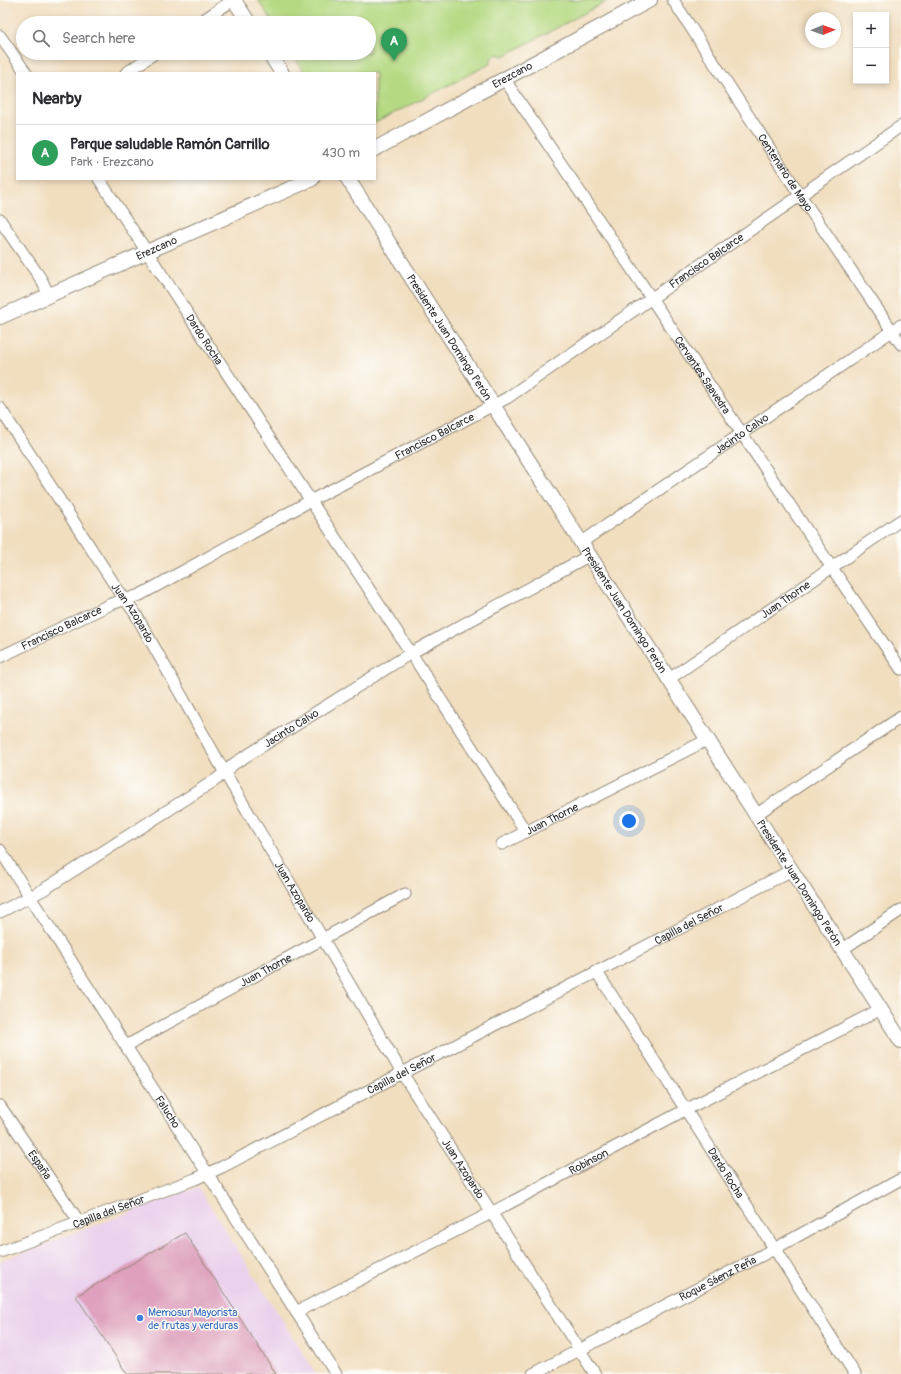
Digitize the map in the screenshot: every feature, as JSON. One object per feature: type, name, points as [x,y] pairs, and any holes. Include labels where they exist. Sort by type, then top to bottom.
[{"type":"street","points":[[210,16],[234,0],[244,16]]},
{"type":"street","name":"Erezcano","points":[[376,148],[505,80],[650,0]]},
{"type":"street","name":"Centenario de Mayo","points":[[673,0],[800,195],[897,328],[901,344]]},
{"type":"street","points":[[0,36],[16,59]]},
{"type":"street","points":[[17,60],[25,72]]},
{"type":"street","points":[[127,72],[145,60]]},
{"type":"street","points":[[274,60],[281,72]]},
{"type":"street","name":"Cervantes Saavedra","points":[[505,80],[652,298],[741,434],[901,668]]},
{"type":"street","name":"Francisco Balcarce","points":[[0,658],[111,604],[140,595],[310,501],[507,398],[901,126]]},
{"type":"street","name":"Dardo Rocha","points":[[99,180],[411,653],[526,832]]},
{"type":"street","name":"Erezcano","points":[[0,317],[310,180]]},
{"type":"street","name":"Presidente Juan Domingo Perón","points":[[349,180],[843,948],[901,1041]]},
{"type":"street","points":[[0,220],[41,279],[49,296]]},
{"type":"street","name":"Jacinto Calvo","points":[[582,542],[897,328]]},
{"type":"street","name":"Juan Azopardo","points":[[0,408],[125,600],[135,613],[225,773],[402,1073],[595,1374]]},
{"type":"street","name":"Juan Thorne","points":[[670,679],[901,520]]},
{"type":"street","name":"Jacinto Calvo","points":[[0,912],[30,896],[225,773],[235,763],[411,653],[590,554]]},
{"type":"street","points":[[757,814],[901,717]]},
{"type":"street","name":"Juan Thorne","points":[[502,844],[708,739]]},
{"type":"street","name":"Falucho","points":[[0,850],[336,1374]]},
{"type":"street","name":"Capilla del Señor","points":[[0,1252],[207,1174],[792,870]]},
{"type":"street","name":"Juan Thorne","points":[[126,1046],[405,894]]},
{"type":"street","points":[[843,948],[901,910]]},
{"type":"street","name":"Dardo Rocha","points":[[596,971],[687,1109],[774,1249],[855,1374]]},
{"type":"street","name":"Robinson","points":[[296,1312],[491,1213],[687,1109],[881,1009]]},
{"type":"street","name":"España","points":[[0,1106],[80,1223]]},
{"type":"street","name":"Roque Sáenz Peña","points":[[533,1374],[774,1249],[901,1179]]},
{"type":"shaded area","name":"Memosur Mayorista de frutas y verduras","points":[[198,1187],[316,1374],[0,1374],[0,1261]]},
{"type":"green space","points":[[258,0],[609,0],[504,56],[499,54],[492,57],[490,64],[376,122],[376,72],[304,72],[297,60],[376,60],[376,16],[268,16]]},
{"type":"building","points":[[185,1233],[276,1374],[127,1374],[76,1296]]},
{"type":"place","name":"Parque saludable Ramón Carrillo","points":[[394,61]]},
{"type":"place","name":"Memosur Mayorista de frutas y verduras","points":[[140,1318]]}]
